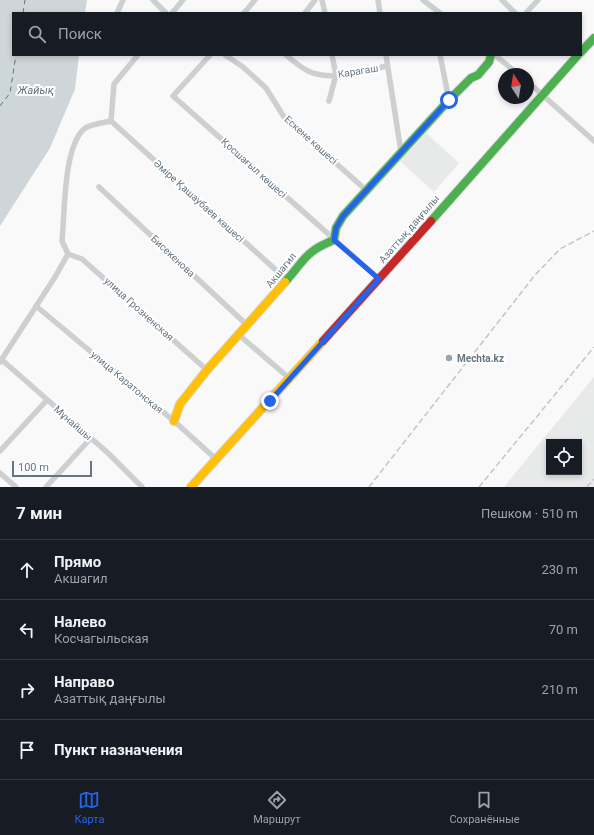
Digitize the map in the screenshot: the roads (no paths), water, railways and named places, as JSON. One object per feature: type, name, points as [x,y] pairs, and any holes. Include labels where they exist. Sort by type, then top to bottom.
[{"type":"main road","points":[[582,51],[594,38]]},
{"type":"main road","points":[[334,240],[336,228],[343,216],[449,100],[471,78],[478,75],[489,62],[491,56]]},
{"type":"main road","name":"Азаттық даңғылы","points":[[191,487],[217,460],[577,56]]},
{"type":"main road","name":"Акшагил","points":[[174,421],[180,404],[207,370],[287,280],[306,255],[318,247],[334,240]]},
{"type":"street","points":[[117,12],[123,0]]},
{"type":"street","points":[[153,0],[165,12]]},
{"type":"street","points":[[173,12],[183,0]]},
{"type":"street","points":[[245,12],[254,0]]},
{"type":"street","points":[[306,12],[315,0]]},
{"type":"street","points":[[322,0],[324,12]]},
{"type":"street","points":[[378,0],[380,12]]},
{"type":"street","points":[[423,0],[439,12]]},
{"type":"street","points":[[502,0],[514,12]]},
{"type":"street","points":[[527,12],[538,0]]},
{"type":"street","points":[[1,361],[68,254],[62,241],[69,156],[76,139],[85,128],[110,122],[114,84],[137,56]]},
{"type":"street","name":"Қосшағыл көшесі","points":[[209,56],[173,96],[379,279]]},
{"type":"street","name":"Ескене көшесі","points":[[226,56],[243,67],[266,88],[284,118],[366,190]]},
{"type":"street","name":"Карагаш","points":[[287,56],[310,72],[336,75],[387,66]]},
{"type":"street","points":[[329,101],[336,75],[332,56]]},
{"type":"street","points":[[386,56],[401,152]]},
{"type":"street","points":[[440,56],[449,100]]},
{"type":"street","points":[[496,56],[511,68]]},
{"type":"street","points":[[534,87],[594,140]]},
{"type":"street","name":"Әміре Қашаубаев көшесі","points":[[110,122],[287,280]]},
{"type":"street","name":"Бисекенова","points":[[99,187],[247,325]]},
{"type":"street","name":"улица Грозненская","points":[[68,254],[82,259],[207,370]]},
{"type":"street","name":"улица Каратонская","points":[[36,306],[174,421],[217,460]]},
{"type":"street","points":[[238,335],[290,378]]},
{"type":"street","name":"Мұнайшы","points":[[1,361],[91,438],[142,487]]},
{"type":"street","points":[[0,451],[47,400]]},
{"type":"street","points":[[46,487],[91,438]]},
{"type":"street","points":[[0,473],[16,487]]},
{"type":"water","name":"Жайық","points":[[0,0],[87,0],[85,12],[12,12],[12,56],[79,56],[75,89],[50,148],[0,226]]},
{"type":"railway","points":[[369,487],[535,275],[560,249],[594,231]]},
{"type":"railway","points":[[479,487],[594,347]]},
{"type":"railway","points":[[587,487],[594,479]]},
{"type":"place","name":"Mechta.kz","points":[[449,358]]}]
